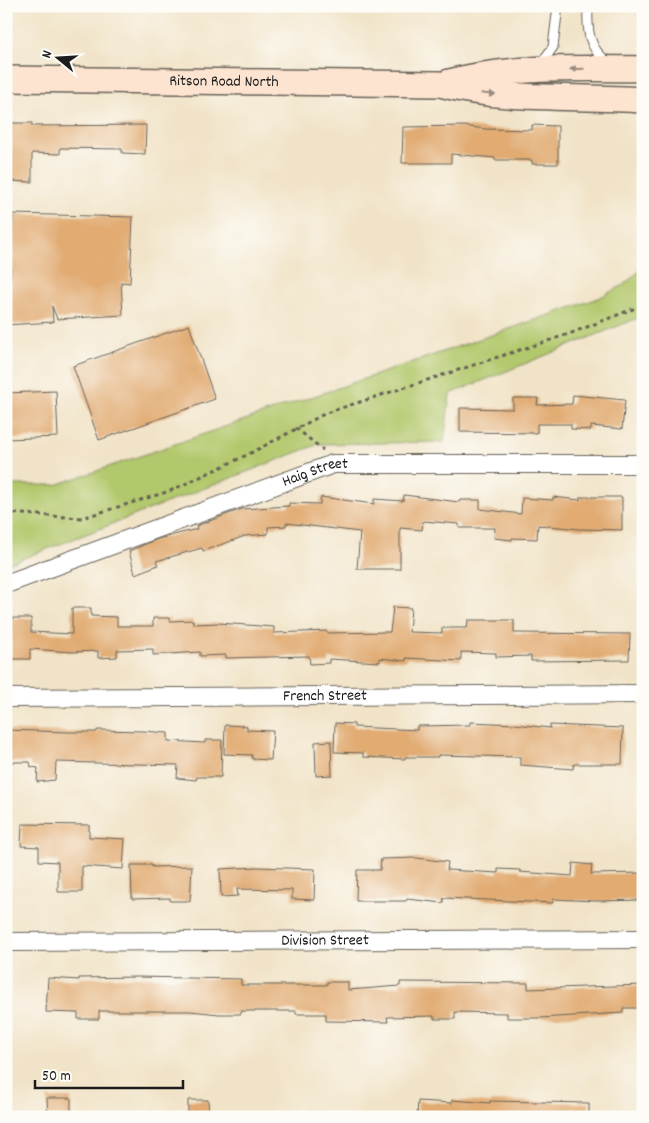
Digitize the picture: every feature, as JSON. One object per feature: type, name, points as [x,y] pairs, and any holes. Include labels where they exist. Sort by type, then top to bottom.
[{"type":"main road","name":"Ritson Road North","points":[[440,84],[466,77],[534,70],[634,69]]},
{"type":"main road","name":"Ritson Road North","points":[[6,79],[440,84],[466,91],[494,95],[643,100]]},
{"type":"street","name":"Haig Street","points":[[6,584],[333,464],[643,464]]},
{"type":"street","name":"French Street","points":[[6,698],[643,694]]},
{"type":"street","name":"Division Street","points":[[6,942],[643,939]]},
{"type":"lane","points":[[534,70],[554,47],[558,6]]},
{"type":"lane","points":[[588,6],[587,23],[592,46],[599,56],[634,69]]},
{"type":"path","points":[[6,513],[82,518],[170,491],[249,454],[326,413],[569,334],[643,305]]},
{"type":"path","points":[[296,428],[341,464]]},
{"type":"green space","points":[[643,268],[643,316],[450,394],[444,442],[319,444],[6,565],[6,485],[56,485],[596,299],[622,286]]},
{"type":"building","points":[[9,123],[32,123],[32,126],[146,125],[145,154],[122,153],[122,149],[60,148],[60,154],[32,153],[32,182],[10,181]]},
{"type":"building","points":[[532,125],[558,126],[558,164],[532,164],[532,160],[495,160],[495,158],[451,154],[451,163],[402,163],[403,127],[464,126],[485,129],[532,130]]},
{"type":"building","points":[[13,214],[133,217],[130,283],[121,282],[123,315],[57,319],[52,306],[53,322],[6,325],[6,292],[10,292]]},
{"type":"building","points":[[189,325],[215,399],[99,440],[73,366]]},
{"type":"building","points":[[56,391],[58,437],[6,439],[6,393]]},
{"type":"building","points":[[573,395],[625,400],[622,429],[591,426],[591,430],[571,429],[571,424],[537,424],[537,433],[460,432],[460,408],[513,409],[513,398],[538,398],[537,405],[572,404]]},
{"type":"building","points":[[404,495],[459,502],[460,500],[480,500],[480,509],[521,514],[522,498],[553,500],[553,497],[580,500],[580,497],[622,497],[622,530],[579,529],[538,525],[537,539],[512,538],[512,540],[494,538],[495,528],[459,528],[459,524],[423,521],[422,530],[400,528],[400,569],[357,569],[360,532],[286,523],[286,526],[268,527],[268,534],[245,536],[203,551],[202,548],[156,561],[158,565],[135,574],[129,551],[158,539],[197,529],[196,526],[242,509],[289,506],[289,503],[320,504],[321,497],[374,504],[374,499],[403,501]]},
{"type":"building","points":[[393,607],[411,608],[409,632],[442,633],[442,628],[467,628],[468,620],[514,620],[514,633],[630,634],[629,660],[531,661],[531,656],[496,657],[496,653],[461,652],[461,661],[406,658],[406,661],[380,658],[380,662],[329,659],[329,663],[310,664],[309,656],[226,658],[226,655],[200,656],[200,652],[153,655],[153,649],[117,650],[117,657],[98,658],[98,651],[73,652],[30,649],[30,659],[11,659],[12,618],[31,618],[31,632],[72,634],[72,608],[91,608],[91,616],[117,617],[117,626],[153,626],[153,618],[170,618],[170,621],[193,620],[193,624],[219,623],[274,627],[274,633],[327,631],[327,633],[390,632]]},
{"type":"building","points":[[470,722],[550,728],[550,725],[623,728],[622,764],[574,764],[573,769],[520,765],[520,757],[438,755],[438,757],[405,757],[405,759],[363,757],[363,753],[334,752],[335,723],[354,724],[354,727],[417,730],[417,726],[470,725]]},
{"type":"building","points":[[225,725],[247,726],[247,730],[273,731],[271,760],[252,759],[252,755],[224,754]]},
{"type":"building","points":[[6,730],[69,732],[97,732],[97,730],[143,731],[168,733],[168,741],[205,743],[205,740],[222,740],[221,777],[197,777],[196,780],[177,778],[178,765],[56,762],[55,780],[37,782],[38,768],[31,767],[30,762],[6,762]]},
{"type":"building","points":[[331,741],[332,775],[316,776],[315,742]]},
{"type":"building","points":[[22,824],[89,825],[89,837],[125,839],[123,869],[82,866],[82,892],[58,892],[58,862],[39,861],[39,847],[21,846]]},
{"type":"building","points":[[417,858],[448,862],[447,870],[498,873],[498,869],[520,870],[520,872],[572,876],[573,863],[592,865],[591,874],[643,873],[643,900],[596,901],[553,899],[553,903],[444,898],[443,903],[407,899],[406,901],[356,901],[357,870],[380,870],[381,859]]},
{"type":"building","points":[[131,865],[152,865],[152,867],[192,866],[190,901],[170,901],[170,898],[132,899]]},
{"type":"building","points":[[257,867],[315,869],[314,900],[292,899],[292,890],[237,889],[238,896],[221,897],[220,869]]},
{"type":"building","points":[[48,978],[79,980],[79,978],[241,979],[241,985],[327,985],[327,982],[348,982],[348,990],[400,986],[400,982],[528,983],[528,989],[643,985],[643,1001],[638,1001],[638,1008],[623,1008],[623,1013],[507,1018],[507,1013],[455,1012],[455,1019],[434,1019],[434,1016],[387,1017],[388,1022],[326,1021],[326,1014],[296,1014],[296,1011],[241,1011],[241,1014],[219,1014],[190,1011],[99,1011],[99,1019],[78,1019],[78,1013],[46,1012]]},
{"type":"building","points":[[47,1098],[71,1098],[71,1117],[48,1117]]},
{"type":"building","points":[[188,1100],[208,1100],[209,1117],[188,1117]]},
{"type":"building","points":[[452,1100],[490,1103],[490,1101],[589,1103],[589,1117],[417,1117],[418,1101],[452,1103]]}]
